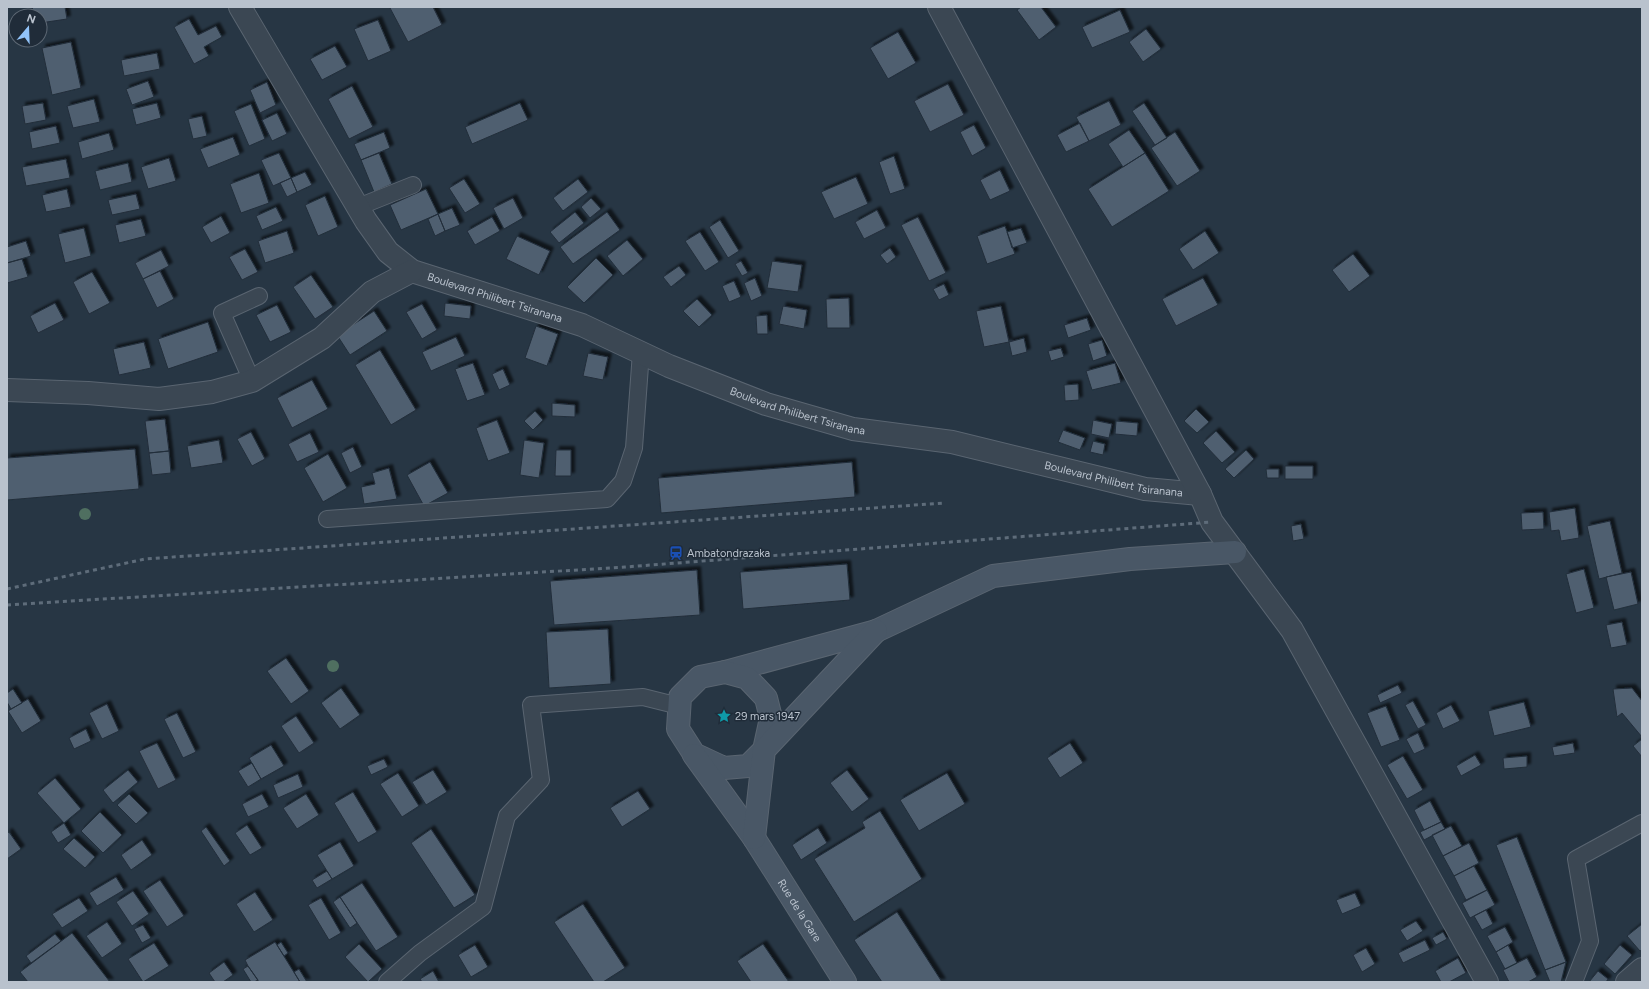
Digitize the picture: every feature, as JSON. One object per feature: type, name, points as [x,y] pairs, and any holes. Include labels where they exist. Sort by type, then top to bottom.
[{"type":"street","points":[[7,390],[88,393],[158,399],[212,392],[252,381],[322,338],[372,292],[412,272],[388,252],[358,207],[240,7]]},
{"type":"street","points":[[939,7],[1200,494],[1212,522],[1292,630],[1487,982]]},
{"type":"street","name":"Boulevard Philibert Tsiranana","points":[[412,272],[582,325],[669,366],[766,404],[853,429],[952,442],[1146,489],[1200,494]]},
{"type":"street","points":[[876,631],[748,766],[724,768],[694,754],[678,730],[680,697],[700,677],[725,672],[876,631],[993,576],[1130,559],[1234,552]]},
{"type":"street","points":[[725,672],[747,678],[766,698],[771,718],[764,750],[754,838]]},
{"type":"street","name":"Rue de la Gare","points":[[694,754],[754,838],[845,982]]},
{"type":"street","points":[[1627,982],[1642,969]]},
{"type":"lane","points":[[358,207],[413,185]]},
{"type":"lane","points":[[252,381],[222,313],[259,296]]},
{"type":"lane","points":[[327,519],[607,499],[624,481],[634,448],[641,352]]},
{"type":"lane","points":[[387,982],[420,953],[483,907],[507,816],[541,780],[531,705],[642,698],[679,706]]},
{"type":"lane","points":[[1574,982],[1590,941],[1576,859],[1642,823]]},
{"type":"building","points":[[65,7],[67,19],[48,22],[48,8],[32,8]]},
{"type":"building","points":[[433,7],[442,25],[408,42],[390,8]]},
{"type":"building","points":[[1021,7],[1041,7],[1056,27],[1039,40],[1017,10]]},
{"type":"building","points":[[1120,10],[1130,32],[1092,48],[1082,27]]},
{"type":"building","points":[[189,19],[198,35],[216,26],[222,37],[204,47],[209,56],[194,64],[174,27]]},
{"type":"building","points":[[378,20],[391,51],[368,61],[354,29]]},
{"type":"building","points":[[1146,29],[1161,49],[1143,62],[1129,42]]},
{"type":"building","points":[[898,32],[916,63],[888,79],[870,48]]},
{"type":"building","points":[[71,42],[81,88],[52,95],[42,48],[48,48],[48,47]]},
{"type":"building","points":[[335,46],[347,67],[322,80],[310,59]]},
{"type":"building","points":[[157,53],[160,69],[124,76],[121,60]]},
{"type":"building","points":[[148,81],[154,97],[132,105],[126,89]]},
{"type":"building","points":[[267,82],[276,105],[260,113],[250,90]]},
{"type":"building","points":[[948,84],[964,115],[930,132],[914,101]]},
{"type":"building","points":[[352,86],[373,127],[349,139],[328,99]]},
{"type":"building","points":[[94,99],[100,122],[73,128],[67,106]]},
{"type":"building","points":[[1109,101],[1121,125],[1089,141],[1076,117]]},
{"type":"building","points":[[43,103],[46,120],[25,124],[22,106]]},
{"type":"building","points":[[157,103],[161,118],[136,125],[132,109]]},
{"type":"building","points":[[520,103],[528,120],[472,144],[465,127]]},
{"type":"building","points":[[1144,103],[1167,138],[1155,145],[1132,111]]},
{"type":"building","points":[[251,104],[265,139],[249,146],[234,111]]},
{"type":"building","points":[[277,113],[287,134],[272,141],[262,120]]},
{"type":"building","points":[[202,116],[207,136],[193,139],[188,119]]},
{"type":"building","points":[[1080,123],[1089,141],[1066,152],[1057,135]]},
{"type":"building","points":[[974,125],[986,148],[972,156],[960,132]]},
{"type":"building","points":[[56,126],[60,143],[32,149],[29,132]]},
{"type":"building","points":[[1129,130],[1145,153],[1123,167],[1108,144]]},
{"type":"building","points":[[384,132],[390,148],[361,160],[354,144]]},
{"type":"building","points":[[1175,132],[1200,171],[1177,186],[1151,148]]},
{"type":"building","points":[[109,133],[114,150],[82,159],[78,142]]},
{"type":"building","points":[[233,137],[240,155],[208,168],[200,149]]},
{"type":"building","points":[[279,153],[291,178],[273,186],[261,160]]},
{"type":"building","points":[[379,153],[392,184],[374,192],[361,160]]},
{"type":"building","points":[[1145,153],[1169,191],[1112,227],[1088,189]]},
{"type":"building","points":[[894,156],[905,189],[890,194],[879,162]]},
{"type":"building","points":[[169,158],[176,181],[148,189],[141,167]]},
{"type":"building","points":[[66,159],[70,178],[26,186],[22,167]]},
{"type":"building","points":[[128,163],[132,182],[100,190],[95,171]]},
{"type":"building","points":[[1000,170],[1010,191],[990,200],[980,180]]},
{"type":"building","points":[[305,172],[312,185],[297,192],[291,178]]},
{"type":"building","points":[[259,173],[269,203],[241,213],[230,184]]},
{"type":"building","points":[[856,177],[868,204],[834,219],[821,192]]},
{"type":"building","points":[[291,178],[297,192],[287,197],[280,183]]},
{"type":"building","points":[[464,179],[480,204],[465,213],[449,188]]},
{"type":"building","points":[[578,179],[588,192],[563,211],[553,198]]},
{"type":"building","points":[[67,189],[71,207],[46,212],[42,195]]},
{"type":"building","points":[[426,189],[438,214],[401,230],[390,205]]},
{"type":"building","points":[[136,194],[140,209],[112,215],[108,200]]},
{"type":"building","points":[[325,196],[338,227],[318,236],[305,205]]},
{"type":"building","points":[[513,198],[523,218],[504,229],[493,208]]},
{"type":"building","points":[[591,198],[601,209],[590,218],[581,207]]},
{"type":"building","points":[[276,207],[283,221],[262,230],[256,216]]},
{"type":"building","points":[[452,208],[460,225],[445,231],[438,214]]},
{"type":"building","points":[[877,210],[886,228],[864,239],[855,222]]},
{"type":"building","points":[[575,212],[584,223],[559,243],[550,232]]},
{"type":"building","points":[[607,212],[620,230],[573,264],[560,247]]},
{"type":"building","points":[[438,214],[445,231],[435,236],[428,219]]},
{"type":"building","points":[[221,216],[230,233],[211,243],[202,227]]},
{"type":"building","points":[[492,217],[500,231],[475,245],[467,231]]},
{"type":"building","points":[[918,217],[946,273],[929,281],[901,225]]},
{"type":"building","points":[[141,219],[146,236],[119,243],[115,225]]},
{"type":"building","points":[[720,220],[739,251],[728,258],[709,227]]},
{"type":"building","points":[[1005,226],[1015,254],[987,264],[977,236]]},
{"type":"building","points":[[84,228],[91,256],[65,263],[58,234]]},
{"type":"building","points":[[1021,228],[1027,243],[1012,248],[1007,232]]},
{"type":"building","points":[[287,231],[294,253],[265,263],[258,241]]},
{"type":"building","points":[[1205,231],[1219,253],[1193,270],[1179,249]]},
{"type":"building","points":[[700,232],[719,262],[705,271],[685,241]]},
{"type":"building","points":[[517,236],[550,251],[539,275],[506,259]]},
{"type":"building","points":[[627,240],[643,259],[623,276],[607,256]]},
{"type":"building","points":[[26,241],[31,256],[7,263],[7,247]]},
{"type":"building","points":[[890,248],[896,257],[887,264],[880,255]]},
{"type":"building","points":[[245,249],[258,272],[242,280],[229,257]]},
{"type":"building","points":[[161,250],[169,266],[143,279],[135,263]]},
{"type":"building","points":[[1353,254],[1370,276],[1349,292],[1332,270]]},
{"type":"building","points":[[596,258],[613,275],[584,303],[567,287]]},
{"type":"building","points":[[22,259],[28,277],[7,283],[7,263]]},
{"type":"building","points":[[741,261],[748,273],[742,276],[735,264]]},
{"type":"building","points":[[772,261],[802,265],[798,292],[767,288]]},
{"type":"building","points":[[679,266],[686,275],[671,287],[663,277]]},
{"type":"building","points":[[160,271],[174,299],[157,308],[143,279]]},
{"type":"building","points":[[92,272],[110,303],[89,314],[73,282]]},
{"type":"building","points":[[311,275],[333,307],[315,319],[293,287]]},
{"type":"building","points":[[755,278],[762,296],[751,301],[744,283]]},
{"type":"building","points":[[1203,278],[1218,305],[1176,326],[1162,299]]},
{"type":"building","points":[[734,281],[741,297],[729,302],[722,286]]},
{"type":"building","points":[[944,284],[949,295],[939,300],[933,289]]},
{"type":"building","points":[[849,298],[850,328],[827,328],[826,299]]},
{"type":"building","points":[[697,299],[712,315],[699,327],[683,311]]},
{"type":"building","points":[[55,303],[64,320],[38,333],[30,316]]},
{"type":"building","points":[[445,303],[471,306],[470,319],[444,316]]},
{"type":"building","points":[[422,304],[437,330],[422,339],[406,312]]},
{"type":"building","points":[[277,305],[291,332],[270,342],[256,315]]},
{"type":"building","points":[[783,306],[807,310],[804,329],[779,324]]},
{"type":"building","points":[[1001,306],[1009,342],[984,347],[976,311]]},
{"type":"building","points":[[374,311],[387,331],[350,355],[337,335]]},
{"type":"building","points":[[767,315],[768,334],[757,334],[756,316]]},
{"type":"building","points":[[1087,318],[1091,330],[1068,338],[1064,325]]},
{"type":"building","points":[[208,322],[218,352],[168,369],[158,339]]},
{"type":"building","points":[[536,326],[558,334],[547,366],[525,358]]},
{"type":"building","points":[[456,337],[465,356],[431,371],[422,352]]},
{"type":"building","points":[[1024,338],[1027,352],[1012,356],[1009,342]]},
{"type":"building","points":[[1102,340],[1107,356],[1093,361],[1088,344]]},
{"type":"building","points":[[144,342],[151,368],[119,375],[113,349]]},
{"type":"building","points":[[1061,348],[1064,357],[1051,361],[1048,351]]},
{"type":"building","points":[[380,350],[416,410],[391,425],[355,365]]},
{"type":"building","points":[[588,353],[608,357],[603,380],[583,376]]},
{"type":"building","points":[[473,363],[485,395],[467,401],[455,369]]},
{"type":"building","points":[[1115,363],[1121,383],[1092,390],[1086,371]]},
{"type":"building","points":[[503,369],[510,385],[499,390],[492,374]]},
{"type":"building","points":[[312,380],[328,409],[292,428],[277,398]]},
{"type":"building","points":[[1078,384],[1079,400],[1065,401],[1064,385]]},
{"type":"building","points":[[552,403],[575,405],[575,417],[552,416]]},
{"type":"building","points":[[1196,409],[1209,422],[1197,433],[1184,421]]},
{"type":"building","points":[[535,411],[543,420],[533,430],[524,421]]},
{"type":"building","points":[[165,419],[169,451],[149,453],[145,421]]},
{"type":"building","points":[[497,420],[510,453],[488,461],[476,428]]},
{"type":"building","points":[[1093,420],[1112,424],[1109,438],[1091,434]]},
{"type":"building","points":[[1116,421],[1138,423],[1137,436],[1115,434]]},
{"type":"building","points":[[1063,430],[1085,438],[1080,450],[1058,442]]},
{"type":"building","points":[[1216,431],[1235,452],[1222,463],[1203,443]]},
{"type":"building","points":[[251,432],[265,459],[252,466],[237,439]]},
{"type":"building","points":[[310,433],[319,452],[297,462],[288,444]]},
{"type":"building","points":[[219,440],[223,463],[191,468],[187,446]]},
{"type":"building","points":[[524,440],[544,443],[539,478],[520,475]]},
{"type":"building","points":[[1093,441],[1105,444],[1103,455],[1090,452]]},
{"type":"building","points":[[353,447],[362,467],[350,473],[341,453]]},
{"type":"building","points":[[135,449],[139,489],[7,500],[7,458]]},
{"type":"building","points":[[556,450],[571,450],[571,476],[555,476]]},
{"type":"building","points":[[1246,450],[1254,459],[1234,478],[1225,469]]},
{"type":"building","points":[[169,451],[171,473],[152,475],[149,453]]},
{"type":"building","points":[[328,454],[347,488],[323,502],[304,468]]},
{"type":"building","points":[[430,462],[448,493],[424,506],[407,475]]},
{"type":"building","points":[[852,462],[855,497],[661,513],[658,478]]},
{"type":"building","points":[[1285,466],[1313,466],[1313,479],[1285,479]]},
{"type":"building","points":[[389,468],[397,499],[364,504],[361,487],[375,484],[372,473]]},
{"type":"building","points":[[1266,469],[1279,469],[1279,478],[1267,478]]},
{"type":"building","points":[[1575,508],[1579,538],[1561,541],[1559,530],[1551,531],[1549,512]]},
{"type":"building","points":[[1543,512],[1544,529],[1522,530],[1521,513]]},
{"type":"building","points":[[1610,521],[1622,573],[1599,579],[1587,526]]},
{"type":"building","points":[[1301,524],[1304,539],[1293,541],[1291,526]]},
{"type":"building","points":[[847,564],[850,600],[743,609],[740,572]]},
{"type":"building","points":[[1584,569],[1594,608],[1576,613],[1566,574]]},
{"type":"building","points":[[697,570],[700,615],[554,625],[550,581]]},
{"type":"building","points":[[1631,572],[1638,604],[1614,610],[1606,577]]},
{"type":"building","points":[[1622,622],[1627,645],[1611,648],[1606,625]]},
{"type":"building","points":[[608,629],[611,684],[549,688],[546,632]]},
{"type":"building","points":[[286,658],[309,691],[291,704],[267,671]]},
{"type":"building","points":[[1398,685],[1402,693],[1380,703],[1377,695]]},
{"type":"building","points":[[341,688],[360,715],[340,729],[321,703]]},
{"type":"building","points":[[1632,688],[1642,701],[1642,737],[1622,713],[1617,717],[1613,689]]},
{"type":"building","points":[[13,689],[22,703],[11,709],[7,702],[7,693]]},
{"type":"building","points":[[28,699],[41,721],[22,733],[8,711]]},
{"type":"building","points":[[1413,701],[1426,725],[1418,729],[1405,705]]},
{"type":"building","points":[[1524,702],[1531,727],[1494,736],[1488,711]]},
{"type":"building","points":[[107,704],[119,731],[102,739],[89,713]]},
{"type":"building","points":[[1451,705],[1460,721],[1443,729],[1436,713]]},
{"type":"building","points":[[1386,706],[1400,740],[1381,747],[1367,713]]},
{"type":"building","points":[[177,713],[196,752],[183,758],[164,719]]},
{"type":"building","points":[[296,716],[314,743],[299,753],[281,726]]},
{"type":"building","points":[[86,729],[91,741],[74,749],[69,738]]},
{"type":"building","points":[[1418,733],[1425,749],[1414,754],[1406,739]]},
{"type":"building","points":[[1642,739],[1642,757],[1633,746]]},
{"type":"building","points":[[157,743],[176,780],[158,789],[139,751]]},
{"type":"building","points":[[1070,743],[1083,763],[1060,778],[1047,758]]},
{"type":"building","points":[[1573,743],[1575,753],[1554,756],[1552,747]]},
{"type":"building","points":[[271,745],[284,766],[261,779],[249,758]]},
{"type":"building","points":[[1475,755],[1481,765],[1461,776],[1456,766]]},
{"type":"building","points":[[1403,756],[1423,790],[1407,799],[1387,765]]},
{"type":"building","points":[[1527,756],[1527,767],[1504,769],[1503,758]]},
{"type":"building","points":[[384,759],[388,767],[371,775],[367,766]]},
{"type":"building","points":[[252,763],[261,779],[248,787],[238,771]]},
{"type":"building","points":[[128,770],[138,782],[113,803],[103,790]]},
{"type":"building","points":[[433,770],[447,792],[426,805],[412,782]]},
{"type":"building","points":[[847,770],[869,799],[852,812],[830,783]]},
{"type":"building","points":[[398,773],[419,806],[402,817],[380,784]]},
{"type":"building","points":[[947,773],[965,804],[919,831],[900,800]]},
{"type":"building","points":[[298,774],[303,787],[278,798],[273,785]]},
{"type":"building","points":[[55,778],[81,809],[64,823],[37,793]]},
{"type":"building","points":[[638,791],[650,809],[622,827],[610,808]]},
{"type":"building","points":[[353,792],[377,832],[358,843],[334,803]]},
{"type":"building","points":[[129,794],[148,813],[136,824],[117,805]]},
{"type":"building","points":[[262,794],[269,807],[248,817],[242,804]]},
{"type":"building","points":[[306,794],[319,815],[297,829],[283,808]]},
{"type":"building","points":[[1430,801],[1441,822],[1424,830],[1414,810]]},
{"type":"building","points":[[880,811],[922,879],[854,922],[814,859],[865,828],[862,822]]},
{"type":"building","points":[[100,812],[122,835],[103,853],[81,831]]},
{"type":"building","points":[[1441,822],[1445,829],[1424,840],[1420,832]]},
{"type":"building","points":[[64,823],[71,835],[58,843],[51,832]]},
{"type":"building","points":[[247,825],[262,848],[250,855],[235,833]]},
{"type":"building","points":[[1451,826],[1462,846],[1443,856],[1432,835]]},
{"type":"building","points":[[206,827],[230,861],[224,866],[201,831]]},
{"type":"building","points":[[818,828],[827,843],[801,860],[792,845]]},
{"type":"building","points":[[431,829],[475,895],[454,908],[411,843]]},
{"type":"building","points":[[9,832],[21,849],[7,859],[7,833]]},
{"type":"building","points":[[1517,837],[1566,962],[1545,970],[1496,845]]},
{"type":"building","points":[[74,838],[95,857],[85,868],[63,849]]},
{"type":"building","points":[[142,840],[152,855],[131,870],[121,855]]},
{"type":"building","points":[[340,842],[354,866],[332,879],[317,855]]},
{"type":"building","points":[[1469,843],[1479,863],[1454,876],[1443,856]]},
{"type":"building","points":[[1474,866],[1487,890],[1466,900],[1454,876]]},
{"type":"building","points":[[327,871],[332,879],[317,888],[312,880]]},
{"type":"building","points":[[116,877],[124,890],[97,906],[89,893]]},
{"type":"building","points":[[160,880],[184,916],[167,927],[143,891]]},
{"type":"building","points":[[362,883],[398,937],[376,951],[340,897]]},
{"type":"building","points":[[1487,890],[1495,905],[1470,918],[1462,903]]},
{"type":"building","points":[[133,891],[149,914],[132,926],[116,902]]},
{"type":"building","points":[[255,892],[273,920],[254,932],[236,904]]},
{"type":"building","points":[[1355,893],[1361,906],[1342,914],[1336,900]]},
{"type":"building","points":[[340,897],[357,923],[350,928],[333,902]]},
{"type":"building","points":[[79,898],[88,911],[62,928],[52,914]]},
{"type":"building","points":[[321,898],[341,933],[329,940],[308,905]]},
{"type":"building","points":[[583,904],[625,968],[603,982],[594,982],[554,922]]},
{"type":"building","points":[[1486,910],[1493,924],[1482,930],[1474,916]]},
{"type":"building","points":[[897,912],[942,982],[882,982],[854,940]]},
{"type":"building","points":[[1416,921],[1423,931],[1407,941],[1400,930]]},
{"type":"building","points":[[107,922],[122,944],[102,958],[86,936]]},
{"type":"building","points":[[1642,924],[1642,950],[1640,951],[1627,936]]},
{"type":"building","points":[[143,925],[151,938],[142,943],[134,929]]},
{"type":"building","points":[[1505,927],[1513,942],[1496,952],[1487,936]]},
{"type":"building","points":[[1443,932],[1447,939],[1436,945],[1432,938]]},
{"type":"building","points":[[72,933],[110,982],[28,982],[20,972]]},
{"type":"building","points":[[55,934],[61,941],[31,963],[26,956]]},
{"type":"building","points":[[1425,940],[1430,950],[1403,963],[1398,953]]},
{"type":"building","points":[[275,942],[300,982],[259,982],[248,966],[245,960]]},
{"type":"building","points":[[281,942],[288,953],[284,956],[277,945]]},
{"type":"building","points":[[154,943],[169,966],[143,982],[128,959]]},
{"type":"building","points":[[359,944],[382,969],[368,982],[345,957]]},
{"type":"building","points":[[763,944],[789,982],[751,982],[737,961]]},
{"type":"building","points":[[475,945],[488,967],[471,977],[458,955]]},
{"type":"building","points":[[1508,945],[1517,963],[1505,969],[1496,952]]},
{"type":"building","points":[[1620,945],[1632,955],[1615,974],[1604,964]]},
{"type":"building","points":[[1366,948],[1375,964],[1362,972],[1353,955]]},
{"type":"building","points":[[1458,958],[1466,973],[1449,982],[1441,982],[1435,971]]},
{"type":"building","points":[[1527,958],[1537,977],[1528,982],[1509,982],[1503,970]]},
{"type":"building","points":[[224,962],[233,975],[223,982],[215,982],[209,973]]},
{"type":"building","points":[[1566,962],[1561,982],[1550,982],[1545,970]]},
{"type":"building","points":[[248,966],[258,980],[251,982],[243,969]]},
{"type":"building","points":[[299,969],[307,982],[300,982],[294,972]]},
{"type":"building","points":[[433,971],[439,982],[422,982],[420,979]]},
{"type":"building","points":[[1598,971],[1608,979],[1606,982],[1589,982]]},
{"type":"railway","points":[[7,589],[145,559],[944,503]]},
{"type":"railway","points":[[7,605],[625,567],[1212,522]]},
{"type":"place","name":"Ambatondrazaka","points":[[676,553]]},
{"type":"place","name":"29 mars 1947","points":[[724,716]]}]
